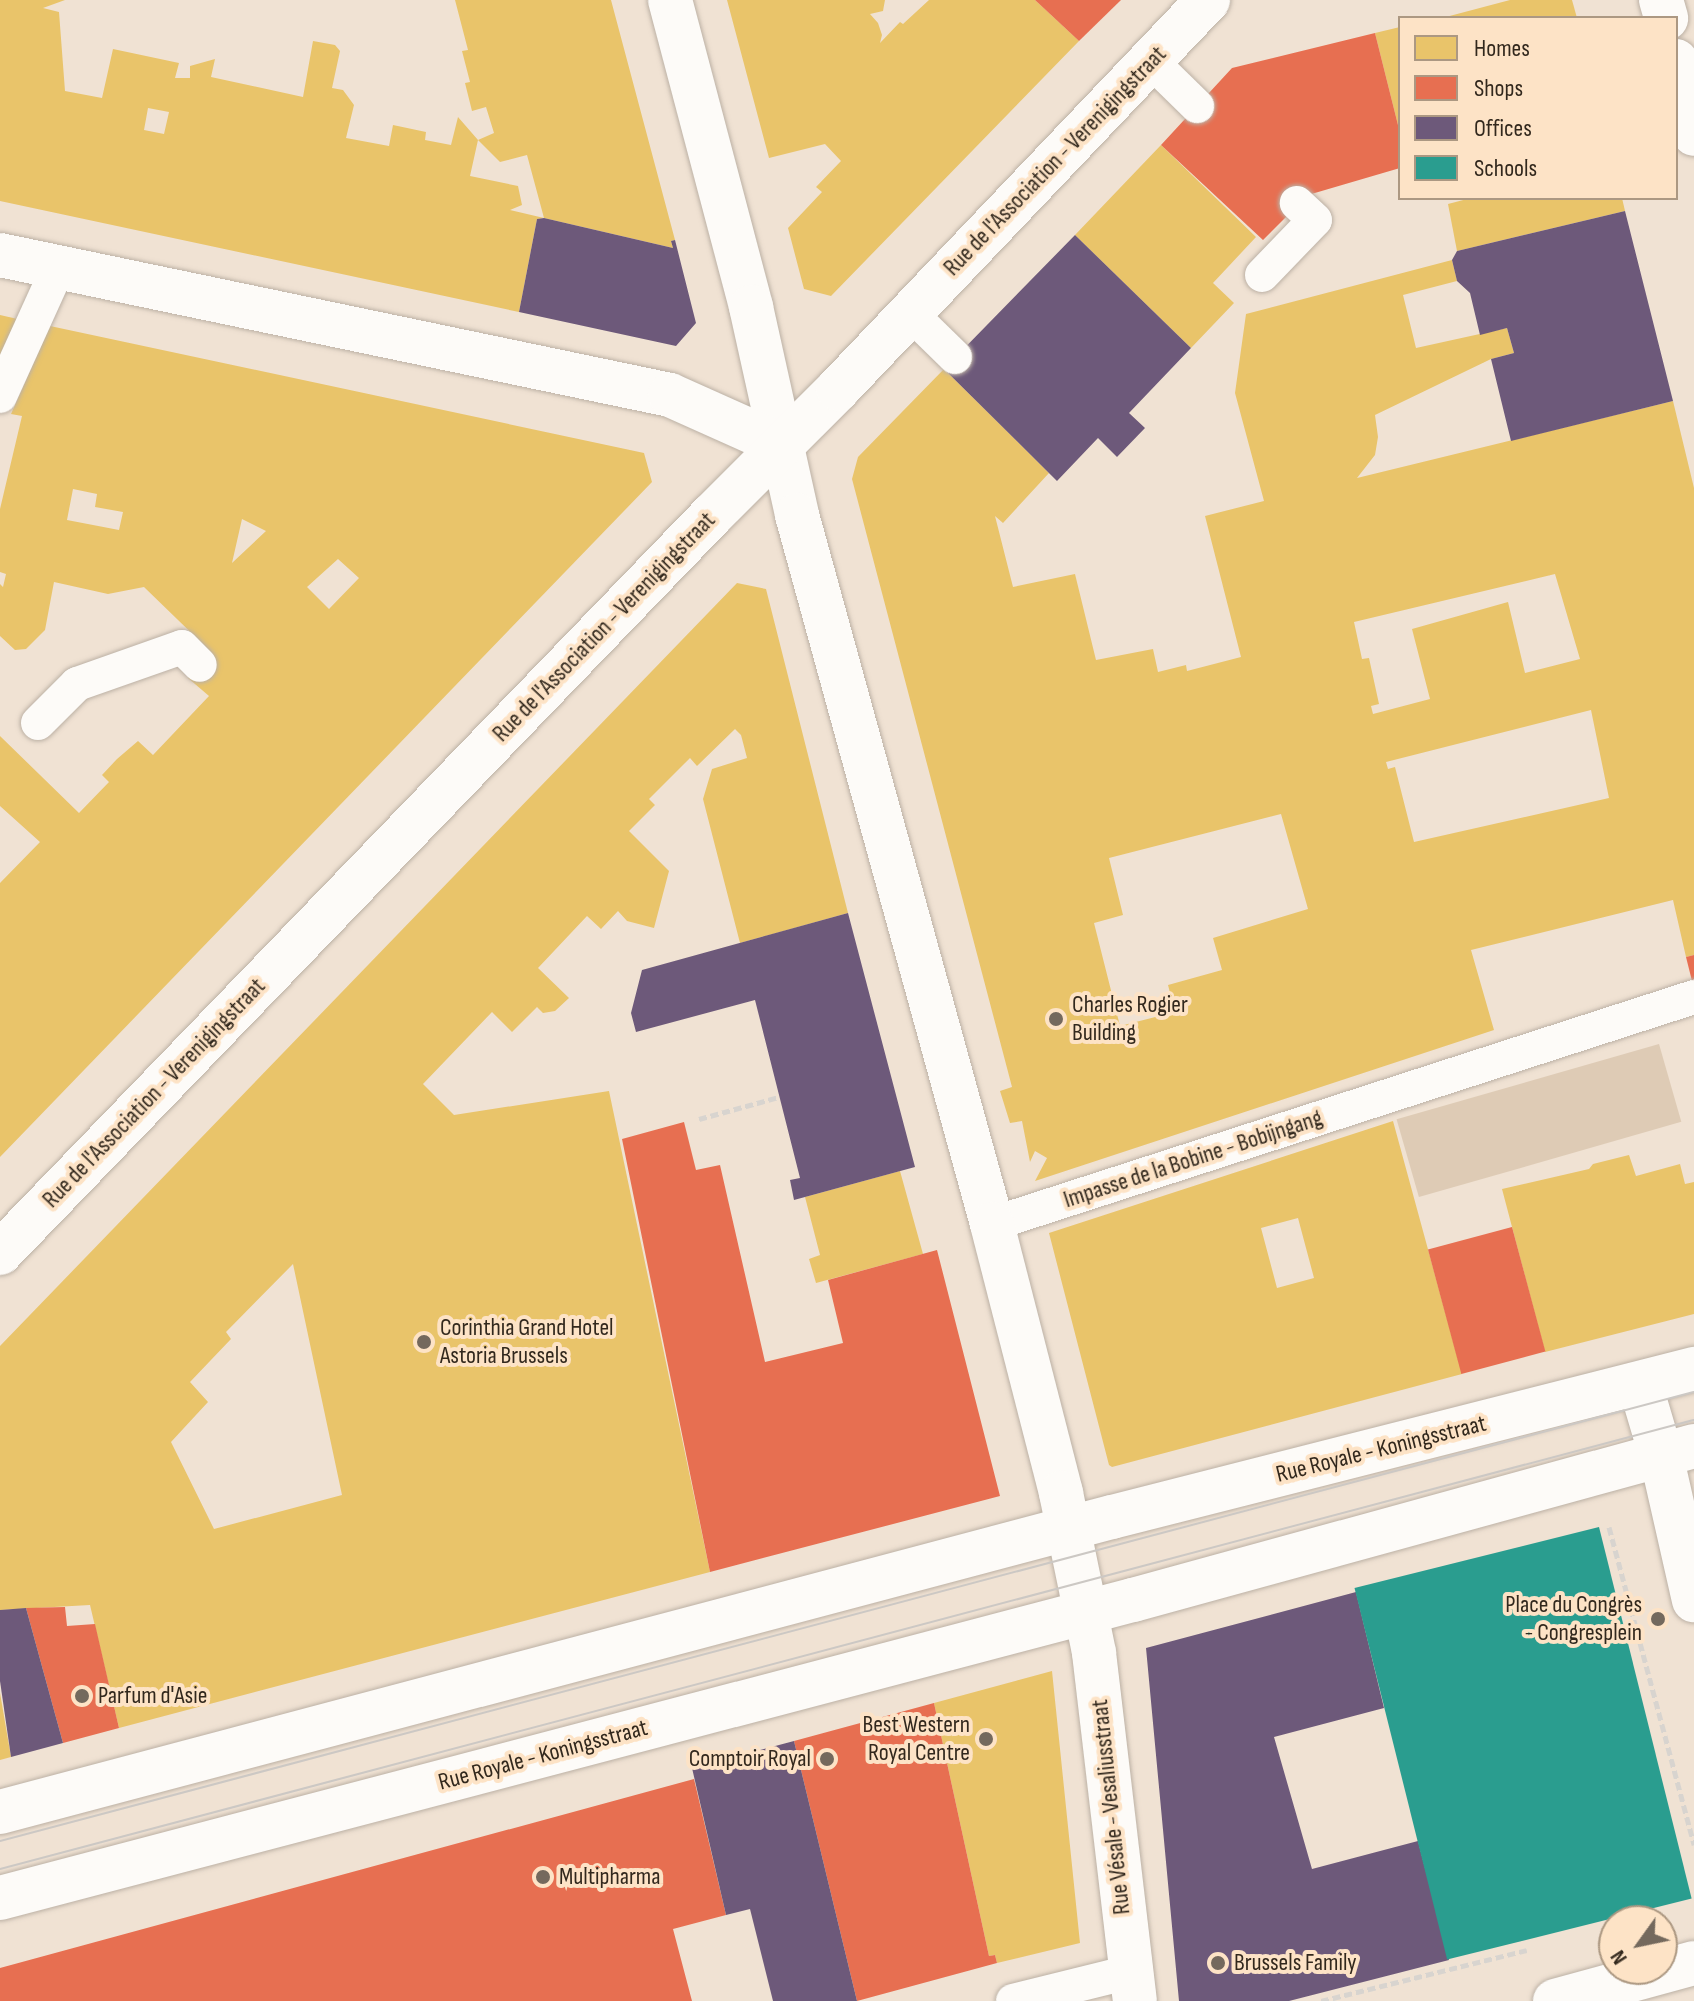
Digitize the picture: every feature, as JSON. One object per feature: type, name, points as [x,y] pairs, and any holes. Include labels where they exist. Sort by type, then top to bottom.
[{"type":"street","points":[[670,0],[751,307],[797,515],[992,1224],[1069,1529],[1086,1612]]},
{"type":"street","name":"Rue de l'Association - Verenigingstraat","points":[[0,1253],[910,313],[1208,0]]},
{"type":"street","points":[[1678,69],[1694,134]]},
{"type":"street","points":[[0,255],[670,395],[782,445]]},
{"type":"street","name":"Rue Royale - Koningsstraat","points":[[0,1812],[1069,1529],[1694,1369]]},
{"type":"street","points":[[1640,1384],[1678,1451],[1694,1600]]},
{"type":"street","name":"Rue Royale - Koningsstraat","points":[[0,1898],[1086,1612],[1678,1451]]},
{"type":"street","name":"Rue Vésale - Vesaliusstraat","points":[[1086,1612],[1132,1986]]},
{"type":"street","points":[[1555,2001],[1694,1963]]},
{"type":"lane","points":[[1150,60],[1197,106]]},
{"type":"lane","points":[[1262,275],[1315,220],[1297,203]]},
{"type":"lane","points":[[0,396],[59,266]]},
{"type":"lane","points":[[910,313],[955,357]]},
{"type":"lane","points":[[38,723],[77,684],[182,647],[200,665]]},
{"type":"lane","name":"Impasse de la Bobine - Bobijngang","points":[[992,1224],[1694,997]]},
{"type":"lane","points":[[1013,2001],[1132,1986]]},
{"type":"path","points":[[699,1119],[779,1097]]},
{"type":"path","points":[[1608,1522],[1694,1845]]},
{"type":"path","points":[[1321,2001],[1537,1948]]},
{"type":"shaded area","points":[[1659,1044],[1681,1122],[1419,1197],[1397,1119]]},
{"type":"building: Homes","points":[[0,0],[65,0],[43,8],[59,12],[65,91],[102,98],[113,49],[179,63],[175,78],[190,78],[190,66],[215,59],[211,77],[303,97],[313,41],[335,45],[340,51],[332,88],[343,90],[354,105],[346,138],[389,146],[393,125],[426,132],[425,140],[451,145],[458,117],[478,140],[470,176],[518,186],[522,205],[510,210],[544,218],[537,219],[519,312],[0,201]],"holes":[[[148,108],[169,112],[164,134],[144,130]]]},
{"type":"building: Homes","points":[[455,0],[611,0],[675,240],[671,241],[673,248],[544,218],[527,155],[500,162],[478,140],[494,133],[486,107],[472,111],[465,83],[470,82],[462,51],[468,50]]},
{"type":"building: Homes","points":[[727,0],[885,0],[883,11],[870,14],[878,23],[882,35],[880,43],[900,22],[903,24],[929,0],[1035,0],[1079,41],[831,296],[804,289],[788,228],[822,192],[816,187],[841,161],[825,144],[769,158]]},
{"type":"building: Homes","points":[[1510,0],[1572,0],[1576,16],[1450,16]]},
{"type":"building: Homes","points":[[1398,27],[1398,125],[1375,33]]},
{"type":"building: Homes","points":[[1161,145],[1256,237],[1213,283],[1234,303],[1191,348],[1075,235]]},
{"type":"building: Homes","points":[[1463,200],[1622,200],[1625,211],[1457,251],[1448,204]]},
{"type":"building: Homes","points":[[1452,260],[1457,281],[1403,295],[1416,348],[1507,328],[1514,353],[1491,359],[1375,415],[1378,437],[1375,455],[1357,478],[1673,401],[1694,488],[1694,955],[1686,957],[1673,900],[1471,950],[1494,1030],[1035,1181],[1047,1158],[1035,1151],[1030,1162],[1022,1121],[1010,1123],[1000,1091],[1012,1087],[852,479],[858,457],[944,369],[1049,473],[1003,523],[995,516],[1013,587],[1075,574],[1096,660],[1153,649],[1158,672],[1186,665],[1187,671],[1241,657],[1205,516],[1264,501],[1235,393],[1246,314]],"holes":[[[1555,574],[1580,659],[1525,673],[1508,602],[1412,629],[1430,699],[1373,714],[1371,706],[1379,704],[1369,658],[1362,659],[1354,622]],[[1591,710],[1609,798],[1414,842],[1395,767],[1388,769],[1386,762]],[[1281,814],[1308,909],[1213,938],[1222,970],[1168,985],[1175,1012],[1120,1026],[1094,923],[1123,915],[1109,858]]]},
{"type":"building: Homes","points":[[0,315],[22,320],[0,368]]},
{"type":"building: Homes","points":[[50,326],[644,453],[652,482],[0,1157],[0,883],[40,842],[0,806],[0,736],[79,813],[109,782],[102,775],[117,759],[138,741],[153,755],[209,696],[188,678],[211,652],[144,587],[108,594],[54,582],[45,630],[26,649],[15,650],[0,636],[0,584],[3,587],[6,574],[0,572],[0,509],[22,416],[11,414]],"holes":[[[73,489],[97,494],[95,507],[123,512],[119,530],[67,520]],[[242,519],[266,531],[232,563]],[[338,559],[359,578],[329,609],[307,587]]]},
{"type":"building: Homes","points":[[737,583],[766,589],[848,913],[740,943],[703,799],[712,769],[747,758],[741,735],[735,729],[697,766],[690,758],[649,799],[655,805],[629,831],[669,871],[654,928],[627,921],[618,911],[601,929],[587,916],[538,968],[569,998],[555,1011],[543,1013],[537,1007],[512,1032],[492,1012],[423,1084],[454,1115],[609,1091],[710,1572],[119,1728],[90,1605],[0,1610],[0,1346]],"holes":[[[293,1264],[342,1495],[214,1529],[171,1442],[208,1402],[190,1382],[231,1339],[226,1332]]]},
{"type":"building: Homes","points":[[1393,1121],[1462,1374],[1112,1467],[1049,1233]],"holes":[[[1298,1218],[1314,1278],[1277,1288],[1261,1228]]]},
{"type":"building: Homes","points":[[1629,1155],[1636,1176],[1680,1164],[1685,1184],[1694,1182],[1694,1314],[1545,1352],[1502,1189],[1589,1169],[1593,1164]]},
{"type":"building: Homes","points":[[900,1171],[923,1254],[816,1283],[809,1259],[820,1255],[805,1197]]},
{"type":"building: Homes","points":[[1052,1671],[1080,1943],[997,1963],[995,1955],[989,1956],[934,1703]]},
{"type":"building: Homes","points":[[0,1693],[11,1757],[0,1760]]},
{"type":"building: Shops","points":[[1035,0],[1121,0],[1079,41]]},
{"type":"building: Shops","points":[[1375,33],[1398,125],[1398,169],[1308,195],[1263,240],[1161,145],[1232,68]]},
{"type":"building: Shops","points":[[1694,955],[1694,984],[1693,985],[1686,957]]},
{"type":"building: Shops","points":[[684,1122],[696,1170],[720,1165],[765,1362],[843,1343],[828,1280],[937,1250],[1000,1496],[710,1572],[622,1139]]},
{"type":"building: Shops","points":[[1512,1227],[1545,1352],[1461,1374],[1428,1250]]},
{"type":"building: Shops","points":[[65,1607],[67,1626],[95,1624],[119,1728],[63,1743],[26,1608]]},
{"type":"building: Shops","points":[[934,1703],[989,1956],[995,1955],[997,1963],[857,2001],[794,1741]]},
{"type":"building: Shops","points":[[694,1779],[726,1915],[673,1929],[692,2001],[0,2001],[0,1968]]},
{"type":"building: Offices","points":[[1625,211],[1673,401],[1511,441],[1491,359],[1514,353],[1507,328],[1480,335],[1470,293],[1457,281],[1452,260],[1457,251]]},
{"type":"building: Offices","points":[[544,218],[673,248],[671,241],[675,240],[696,323],[676,346],[519,312],[537,219]]},
{"type":"building: Offices","points":[[1075,235],[1191,348],[1129,413],[1145,428],[1117,457],[1098,438],[1057,481],[944,369]]},
{"type":"building: Offices","points":[[848,913],[915,1167],[794,1200],[790,1180],[800,1178],[755,1000],[636,1032],[631,1013],[642,970]]},
{"type":"building: Offices","points":[[1356,1592],[1384,1708],[1274,1737],[1312,1869],[1418,1841],[1449,1960],[1289,2001],[1179,2001],[1146,1648]]},
{"type":"building: Offices","points":[[26,1608],[63,1743],[11,1757],[0,1681],[0,1610]]},
{"type":"building: Offices","points":[[794,1741],[857,2001],[773,2001],[750,1909],[726,1915],[692,1768]]},
{"type":"building: Schools","points":[[1599,1527],[1692,1899],[1666,1905],[1598,1905],[1598,1922],[1447,1960],[1354,1588]]},
{"type":"tram line","points":[[0,1841],[1694,1392]]},
{"type":"tram line","points":[[0,1869],[1694,1420]]},
{"type":"place","name":"Charles Rogier Building","points":[[1056,1019]]},
{"type":"place","name":"Corinthia Grand Hotel Astoria Brussels","points":[[424,1342]]},
{"type":"place","name":"Place du Congrès - Congresplein","points":[[1658,1619]]},
{"type":"place","name":"Parfum d'Asie","points":[[82,1696]]},
{"type":"place","name":"Best Western Royal Centre","points":[[986,1739]]},
{"type":"place","name":"Comptoir Royal","points":[[827,1759]]},
{"type":"place","name":"Multipharma","points":[[543,1877]]},
{"type":"place","name":"Brussels Family","points":[[1218,1963]]}]
